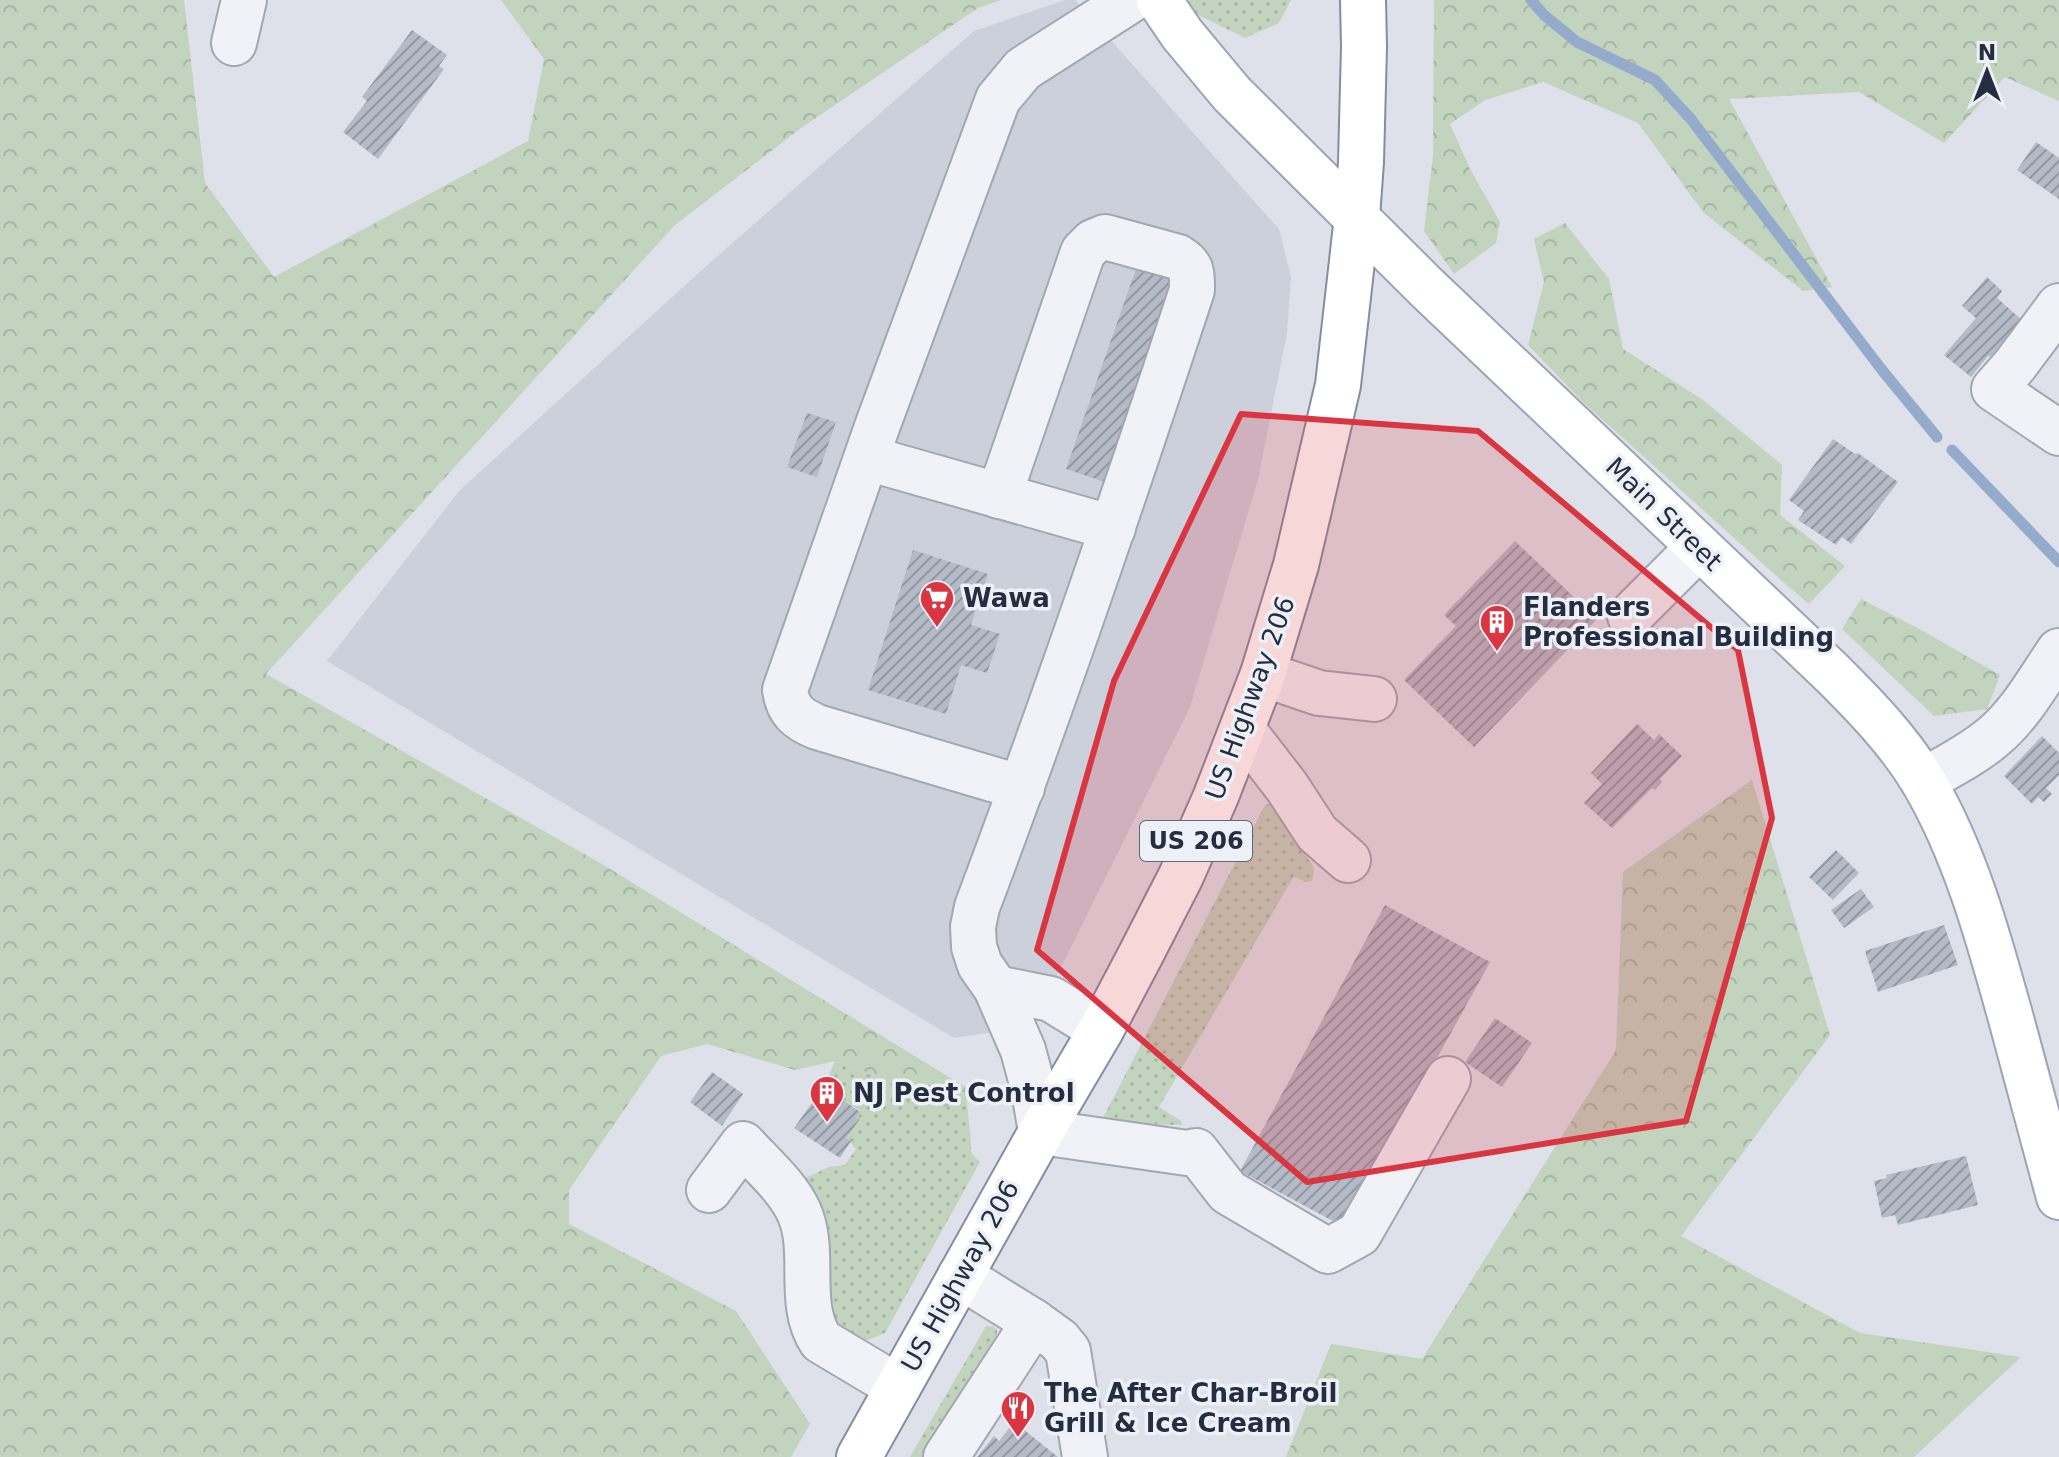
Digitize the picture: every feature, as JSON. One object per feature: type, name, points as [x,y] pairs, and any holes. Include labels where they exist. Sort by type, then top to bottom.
[{"type":"main road","name":"Main Street","points":[[1159,0],[1224,86],[1426,287],[1854,695],[1905,754],[1940,813],[1983,923],[2059,1197]]},
{"type":"main road","name":"US Highway 206","points":[[859,1457],[1101,1030],[1181,876],[1243,730],[1263,674],[1296,565],[1340,371],[1357,217],[1363,108],[1363,0]]},
{"type":"street","points":[[234,43],[244,0]]},
{"type":"street","points":[[1022,788],[817,727],[794,714],[785,690],[998,99],[1023,69],[1131,0]]},
{"type":"street","points":[[999,496],[1083,252],[1093,242],[1105,237],[1178,257],[1188,263],[1192,290],[1113,528],[977,907],[973,927],[974,947],[980,965],[996,988],[1023,1050],[1041,1132],[1187,1153],[1196,1151],[1228,1192],[1328,1251],[1359,1234],[1448,1079]]},
{"type":"street","points":[[2059,306],[1994,389],[2059,433]]},
{"type":"street","points":[[867,458],[1113,528]]},
{"type":"street","points":[[1630,616],[1699,547]]},
{"type":"street","points":[[1923,781],[1970,755],[1996,735],[2059,651]]},
{"type":"street","points":[[1263,674],[1319,693],[1374,699]]},
{"type":"street","points":[[1243,730],[1287,787],[1317,833],[1348,860]]},
{"type":"street","points":[[996,988],[1051,999],[1101,1030]]},
{"type":"street","points":[[709,1190],[743,1144],[786,1191],[799,1213],[805,1236],[810,1316],[821,1341],[898,1387]]},
{"type":"street","points":[[960,1276],[1034,1322],[1059,1340],[1068,1351],[1085,1457]]},
{"type":"street","points":[[946,1457],[1034,1322]]},
{"type":"highlighted area","points":[[1241,414],[1478,431],[1738,650],[1772,818],[1686,1121],[1307,1182],[1037,950],[1114,681]]},
{"type":"shaded area","points":[[1065,0],[1075,0],[1279,229],[1291,277],[1287,333],[1258,479],[1190,707],[1032,1026],[954,1038],[327,661],[459,491],[704,268],[974,31]]},
{"type":"green space","points":[[0,0],[184,0],[205,183],[274,277],[528,141],[544,59],[501,0],[1001,0],[978,8],[801,128],[675,225],[266,674],[602,864],[970,1090],[936,1113],[909,1099],[886,1079],[835,1061],[795,1070],[707,1044],[661,1056],[569,1190],[569,1224],[736,1311],[810,1424],[791,1457],[0,1457]]},
{"type":"green space","points":[[1187,0],[1291,0],[1279,23],[1245,38],[1196,14]]},
{"type":"green space","points":[[1434,0],[2059,0],[2059,101],[2005,77],[1944,143],[1859,92],[1729,99],[1832,287],[1803,291],[1703,212],[1638,123],[1543,82],[1485,100],[1450,124],[1470,169],[1500,222],[1496,243],[1454,274],[1424,231],[1433,156]]},
{"type":"green space","points":[[1565,223],[1609,279],[1623,349],[1703,400],[1782,465],[1780,515],[1845,566],[1809,604],[1584,403],[1528,345],[1544,282],[1534,239]]},
{"type":"green space","points":[[1861,599],[2000,675],[1987,709],[1934,716],[1842,629]]},
{"type":"green space","points":[[1752,780],[1830,1035],[1681,1236],[1860,1333],[2021,1357],[1914,1457],[1286,1457],[1331,1344],[1422,1359],[1616,1050],[1623,872]]},
{"type":"green space","points":[[1267,804],[1271,805],[1313,866],[1312,881],[1305,882],[1294,876],[1159,1107],[1181,1121],[1182,1125],[1108,1123],[1104,1116]]},
{"type":"green space","points":[[835,1061],[886,1079],[909,1099],[936,1113],[966,1092],[971,1153],[980,1162],[885,1333],[863,1342],[837,1339],[799,1181],[829,1167],[845,1165],[856,1149],[846,1138],[859,1119],[856,1117],[860,1111],[824,1086]]},
{"type":"green space","points":[[986,1326],[997,1330],[997,1338],[929,1457],[910,1457]]},
{"type":"building","points":[[412,30],[447,55],[439,66],[444,69],[378,159],[343,132],[367,101],[362,97]]},
{"type":"building","points":[[2036,142],[2059,158],[2059,199],[2017,170]]},
{"type":"building","points":[[1138,263],[1182,279],[1111,484],[1066,469]]},
{"type":"building","points":[[1987,277],[2002,291],[1997,298],[2023,321],[1971,377],[1944,355],[1976,318],[1962,306]]},
{"type":"building","points":[[807,413],[836,422],[817,477],[787,467]]},
{"type":"building","points":[[1833,439],[1898,482],[1851,544],[1842,537],[1836,545],[1798,520],[1804,511],[1789,500]]},
{"type":"building","name":"Flanders Professional Building","points":[[1515,541],[1597,619],[1474,747],[1404,680],[1456,626],[1444,615]]},
{"type":"building","name":"Wawa","points":[[913,550],[988,574],[971,625],[1000,634],[987,673],[961,665],[946,714],[868,690]]},
{"type":"building","points":[[1637,724],[1654,740],[1659,734],[1682,756],[1660,779],[1662,782],[1655,790],[1652,788],[1612,828],[1584,803],[1602,784],[1591,773]]},
{"type":"building","points":[[2042,736],[2059,753],[2059,775],[2046,788],[2052,794],[2044,802],[2038,797],[2032,804],[2004,776]]},
{"type":"building","points":[[1836,850],[1859,873],[1833,900],[1809,877]]},
{"type":"building","points":[[1861,889],[1874,907],[1844,928],[1831,910]]},
{"type":"building","points":[[1385,905],[1490,962],[1344,1227],[1240,1171]]},
{"type":"building","points":[[1944,925],[1958,965],[1878,992],[1865,951]]},
{"type":"building","points":[[1495,1018],[1532,1043],[1502,1087],[1465,1062]]},
{"type":"building","points":[[712,1072],[743,1094],[722,1126],[690,1102]]},
{"type":"building","name":"NJ Pest Control","points":[[824,1086],[860,1112],[856,1117],[860,1119],[846,1138],[851,1141],[840,1158],[794,1128]]},
{"type":"building","points":[[1966,1156],[1978,1205],[1898,1225],[1895,1215],[1882,1218],[1874,1181],[1887,1178],[1886,1175]]},
{"type":"building","name":"The After Char-Broil Grill & Ice Cream","points":[[1014,1422],[1058,1457],[977,1457],[994,1436],[999,1441]]},
{"type":"waterway","points":[[1531,0],[1577,42],[1655,80],[1690,118],[1882,370],[1937,437]]},
{"type":"waterway","points":[[1952,450],[2059,562]]},
{"type":"place","name":"Wawa","points":[[937,629]]},
{"type":"place","name":"Flanders Professional Building","points":[[1497,653]]},
{"type":"place","name":"NJ Pest Control","points":[[827,1124]]},
{"type":"place","name":"The After Char-Broil Grill & Ice Cream","points":[[1018,1439]]}]
